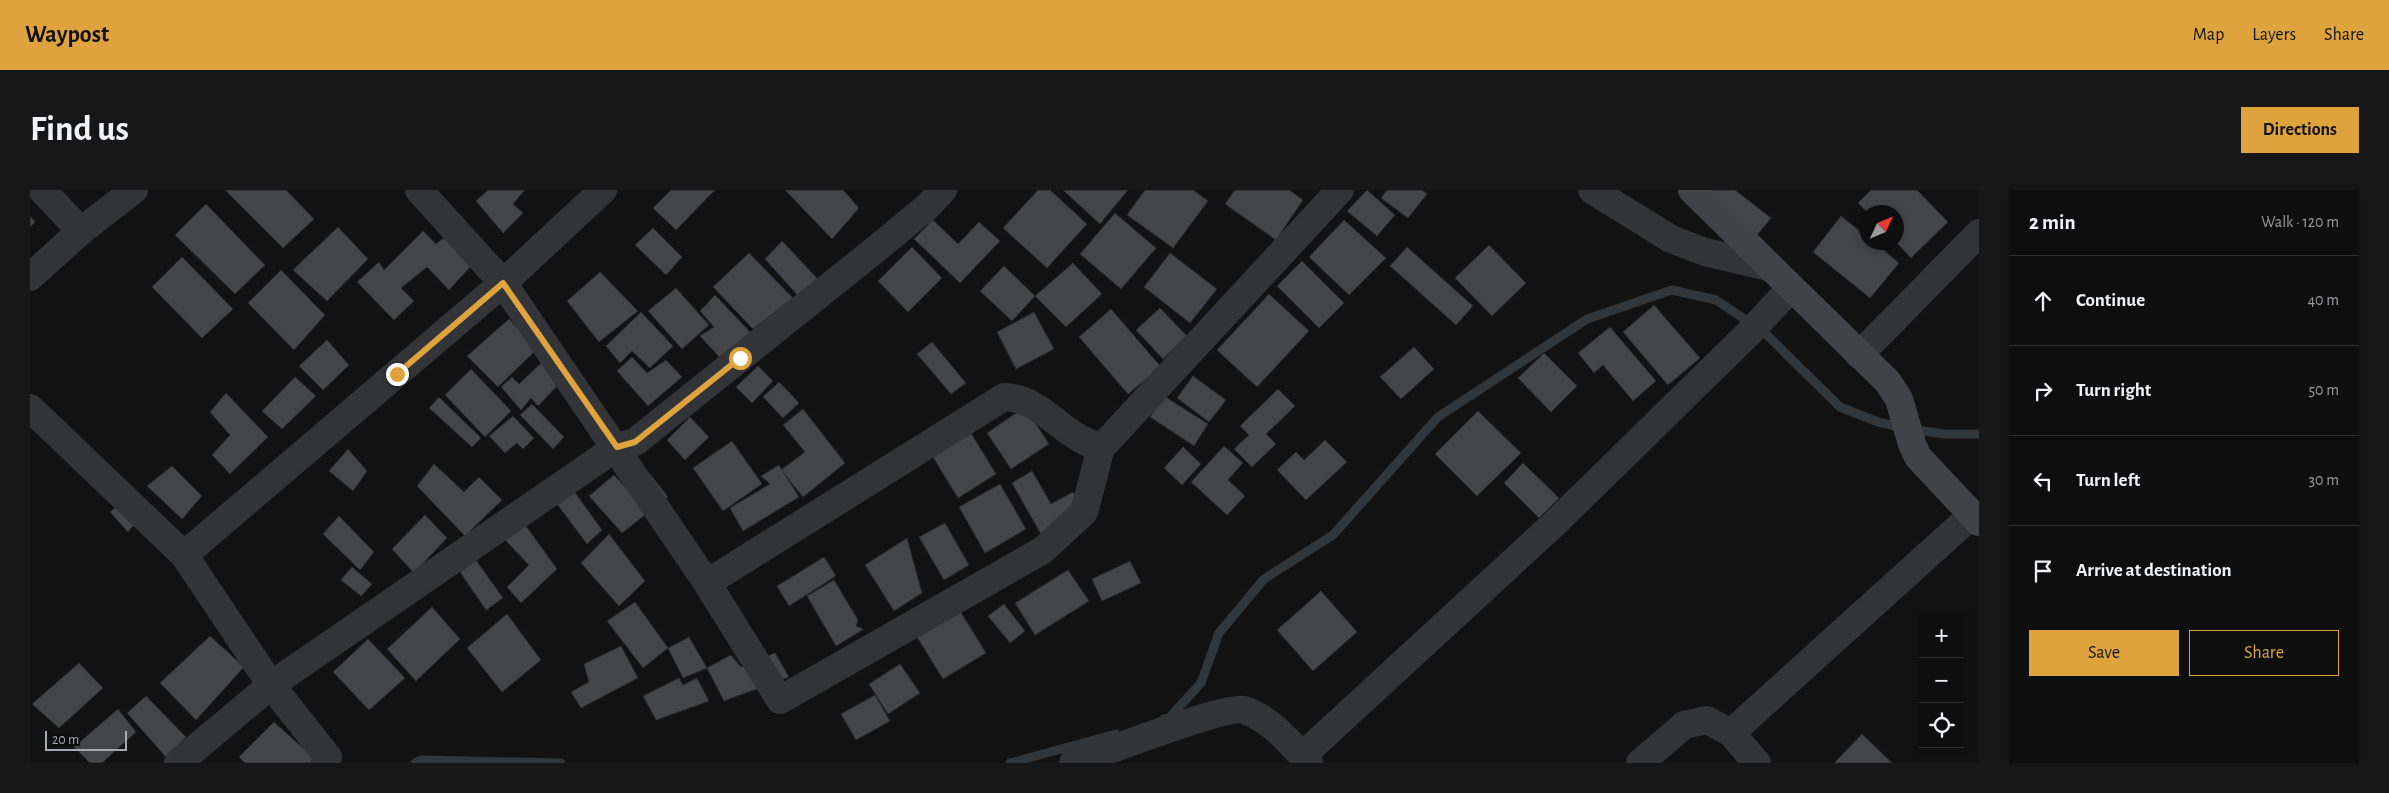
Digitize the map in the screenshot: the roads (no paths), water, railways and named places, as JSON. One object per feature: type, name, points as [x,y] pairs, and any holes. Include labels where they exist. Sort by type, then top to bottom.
[{"type":"street","points":[[42,190],[82,231]]},
{"type":"street","points":[[30,277],[82,231],[134,190]]},
{"type":"street","points":[[419,190],[503,283],[617,447],[707,582],[780,700],[1043,550],[1084,512],[1101,448],[1340,190]]},
{"type":"street","points":[[184,555],[503,283],[603,190]]},
{"type":"street","points":[[178,763],[271,685],[617,447],[635,442],[927,208],[943,190]]},
{"type":"street","points":[[1592,190],[1671,239],[1705,252],[1769,267]]},
{"type":"street","points":[[1692,190],[1888,382],[1899,399],[1912,444],[1918,457],[1976,519],[1730,733]]},
{"type":"street","points":[[1859,355],[1979,234]]},
{"type":"street","points":[[1073,763],[1210,716],[1242,709],[1262,717],[1305,759],[1555,523],[1750,332],[1791,288]]},
{"type":"street","points":[[707,582],[1004,397],[1019,398],[1046,413],[1080,439],[1101,448]]},
{"type":"street","points":[[30,408],[184,555],[271,685],[328,758],[325,763]]},
{"type":"street","points":[[1640,763],[1684,725],[1707,720],[1730,733],[1757,763]]},
{"type":"waterway","points":[[1164,719],[1169,718],[1201,683],[1219,633],[1264,579],[1333,535],[1438,417],[1587,319],[1672,290],[1716,300],[1764,332],[1840,407],[1878,422],[1909,429],[1945,434],[1979,434]]},
{"type":"waterway","points":[[1010,763],[1116,734]]},
{"type":"waterway","points":[[415,763],[422,760],[561,763]]}]
